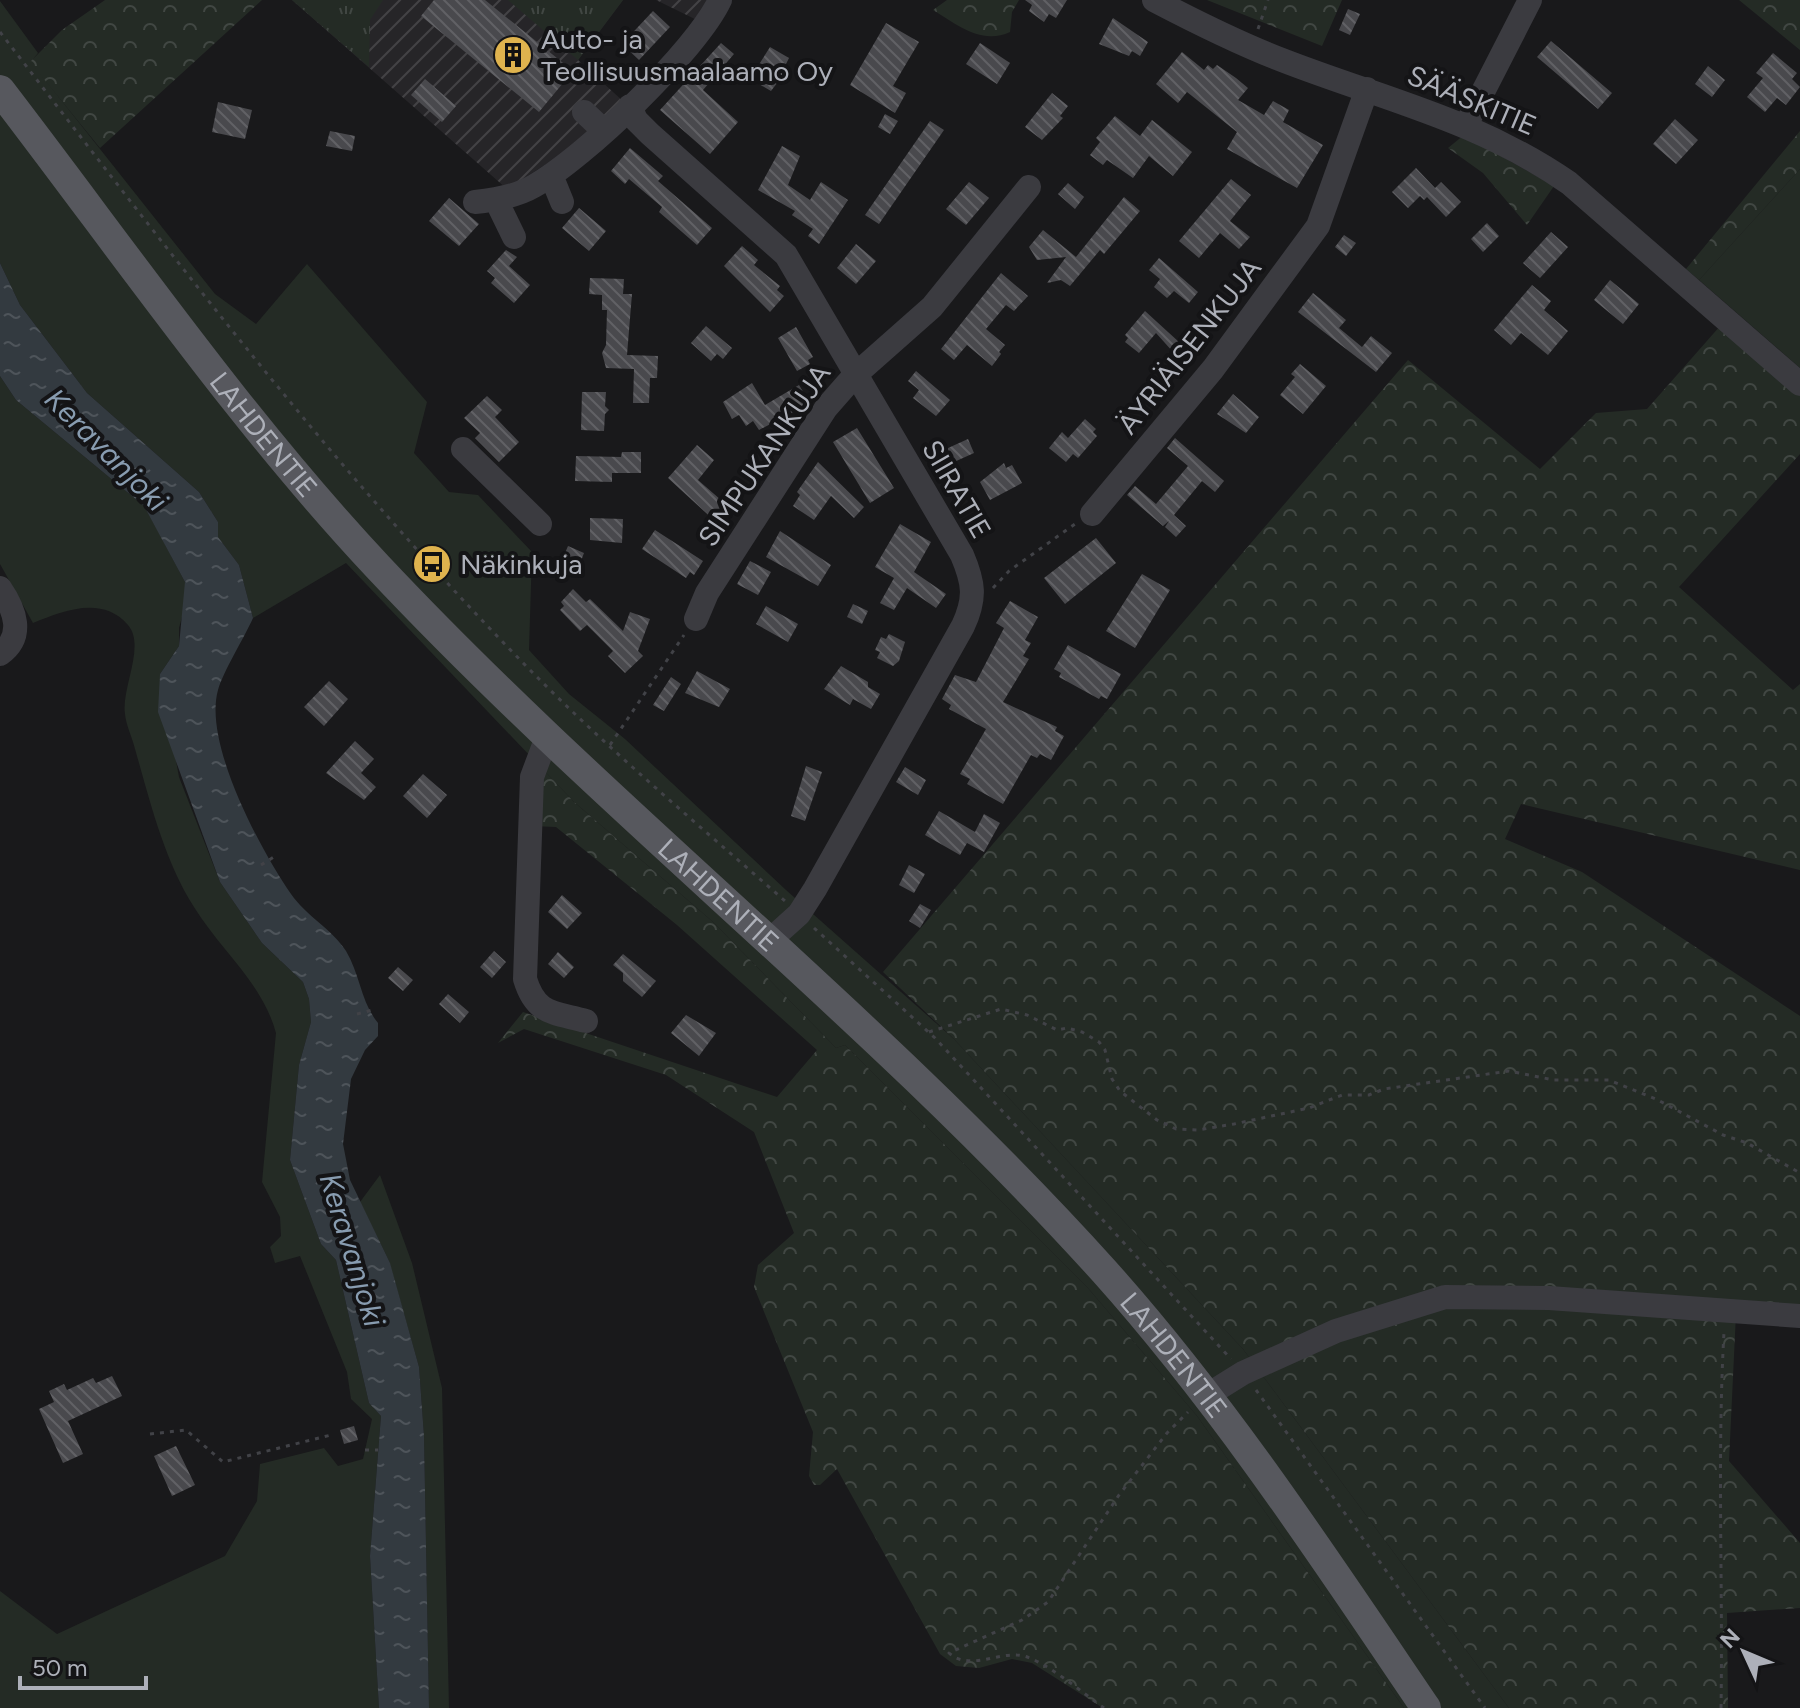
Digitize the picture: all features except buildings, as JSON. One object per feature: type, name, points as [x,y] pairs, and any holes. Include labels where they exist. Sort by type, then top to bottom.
[{"type":"main road","name":"LAHDENTIE","points":[[0,90],[310,488],[374,563],[547,737],[769,941],[1033,1195],[1136,1307],[1206,1396],[1426,1708]]},
{"type":"street","points":[[514,237],[486,201],[542,182],[603,130],[708,24],[720,0]]},
{"type":"street","name":"SÄÄSKITIE","points":[[1154,0],[1243,44],[1498,138],[1569,183],[1800,384]]},
{"type":"street","points":[[1466,125],[1530,0]]},
{"type":"street","name":"ÄYRIÄISENKUJA","points":[[1092,514],[1213,369],[1318,226],[1367,89]]},
{"type":"street","name":"SIIRATIE","points":[[630,106],[636,120],[650,134],[786,255],[803,279],[854,376],[962,555],[974,586],[974,598],[963,626],[815,889],[799,914],[769,941]]},
{"type":"street","points":[[584,112],[603,130]]},
{"type":"street","points":[[542,182],[562,202]]},
{"type":"street","name":"SIMPUKANKUJA","points":[[696,619],[707,593],[817,421],[854,376],[932,307],[1029,187]]},
{"type":"street","points":[[463,449],[540,524]]},
{"type":"street","points":[[0,588],[10,603],[16,632],[12,645],[0,654]]},
{"type":"street","points":[[547,737],[532,777],[525,979],[532,1001],[544,1010],[586,1021]]},
{"type":"street","points":[[1206,1396],[1243,1373],[1336,1331],[1445,1297],[1549,1298],[1800,1316]]},
{"type":"path","points":[[1257,33],[1268,0]]},
{"type":"path","points":[[0,32],[216,312],[299,414],[531,671],[788,904]]},
{"type":"path","points":[[990,590],[1009,571],[1092,514]]},
{"type":"path","points":[[610,745],[696,619]]},
{"type":"path","points":[[261,865],[277,855]]},
{"type":"path","points":[[357,1014],[376,1009]]},
{"type":"path","points":[[929,1032],[1001,1009],[1027,1015],[1057,1030],[1067,1028],[1082,1032],[1099,1042],[1112,1079],[1120,1091],[1157,1120],[1176,1129],[1198,1130],[1309,1108],[1342,1095],[1369,1095],[1384,1089],[1501,1071],[1554,1080],[1609,1080],[1656,1099],[1723,1135],[1747,1143],[1800,1173]]},
{"type":"path","points":[[1721,1708],[1724,1525],[1720,1395],[1725,1312]]},
{"type":"path","points":[[1104,1708],[1034,1660],[1019,1654],[965,1661],[949,1653],[1022,1620],[1048,1602],[1119,1495],[1167,1433],[1206,1396]]},
{"type":"path","points":[[150,1434],[186,1430],[223,1462],[331,1435]]},
{"type":"path","points":[[365,1450],[378,1450]]},
{"type":"shaded area","points":[[292,0],[623,0],[578,60],[625,103],[581,142],[507,189]]},
{"type":"shaded area","points":[[656,0],[711,0],[703,23]]},
{"type":"green space","points":[[105,0],[262,0],[100,148],[30,62],[62,30]]},
{"type":"green space","points":[[292,0],[383,0],[370,20],[369,67]]},
{"type":"green space","points":[[508,0],[623,0],[578,60]]},
{"type":"green space","points":[[947,0],[1019,0],[1012,12],[1010,32],[989,36],[970,32],[933,10]]},
{"type":"green space","points":[[1207,0],[1342,0],[1322,46]]},
{"type":"green space","points":[[1739,0],[1800,0],[1800,50]]},
{"type":"green space","points":[[0,1],[38,53],[31,62],[215,294],[256,324],[307,264],[427,402],[414,453],[449,492],[478,495],[532,552],[529,650],[569,694],[625,739],[786,890],[954,1039],[1243,1349],[1509,1708],[1404,1708],[1197,1416],[1087,1287],[845,1045],[836,1048],[713,922],[574,802],[346,563],[253,618],[239,565],[218,537],[218,522],[199,492],[87,393],[20,305],[0,263]]},
{"type":"green space","points":[[1800,131],[1800,169],[1699,280],[1686,269]]},
{"type":"green space","points":[[1464,135],[1554,186],[1527,225],[1483,173],[1448,148]]},
{"type":"green space","points":[[1800,169],[1800,368],[1699,280]]},
{"type":"green space","points":[[1721,325],[1800,394],[1800,454],[1679,587],[1793,690],[1800,684],[1800,870],[1521,804],[1505,839],[1582,872],[1800,1016],[1800,1316],[1736,1313],[1729,1461],[1800,1543],[1800,1608],[1727,1613],[1728,1708],[1509,1708],[1243,1349],[954,1039],[883,972],[1408,360],[1540,469],[1596,413],[1647,409]]},
{"type":"green space","points":[[0,376],[16,400],[144,506],[185,582],[186,602],[179,628],[179,646],[160,674],[179,777],[220,882],[262,943],[303,982],[309,999],[311,1022],[299,1065],[290,1160],[321,1244],[336,1260],[369,1403],[381,1416],[370,1556],[379,1708],[0,1708],[0,1591],[57,1634],[225,1556],[257,1501],[260,1464],[324,1448],[338,1466],[363,1459],[372,1419],[351,1399],[347,1372],[300,1256],[275,1263],[270,1247],[281,1236],[280,1217],[262,1182],[276,1033],[270,1015],[251,982],[183,889],[166,850],[126,718],[125,704],[135,644],[133,634],[118,616],[94,608],[69,610],[33,623],[0,564]]},
{"type":"green space","points":[[537,763],[574,802],[713,922],[836,1048],[845,1045],[1087,1287],[1197,1416],[1404,1708],[1103,1708],[1032,1663],[1012,1659],[979,1668],[956,1666],[940,1654],[837,1469],[820,1485],[814,1485],[809,1476],[813,1432],[754,1287],[758,1265],[794,1233],[754,1132],[666,1075],[524,1029],[498,1043],[523,1012],[777,1097],[817,1050],[677,925],[556,827],[533,826]]},
{"type":"green space","points":[[380,1175],[412,1263],[442,1388],[449,1708],[429,1708],[424,1436],[419,1367],[389,1261],[360,1202]]},
{"type":"water","name":"Keravanjoki","points":[[0,263],[20,305],[87,393],[199,492],[218,522],[218,537],[239,565],[253,618],[218,690],[216,712],[226,766],[264,851],[297,902],[346,951],[368,1007],[378,1023],[378,1036],[365,1050],[351,1079],[343,1144],[350,1180],[390,1263],[419,1367],[424,1436],[429,1708],[379,1708],[370,1556],[381,1416],[369,1403],[336,1260],[321,1244],[290,1160],[299,1065],[311,1022],[309,999],[303,982],[262,943],[220,882],[158,712],[160,674],[179,646],[185,582],[144,506],[16,400],[0,376]]},
{"type":"place","name":"Auto- ja Teollisuusmaalaamo Oy","points":[[513,55]]},
{"type":"place","name":"Näkinkuja","points":[[432,564]]}]
